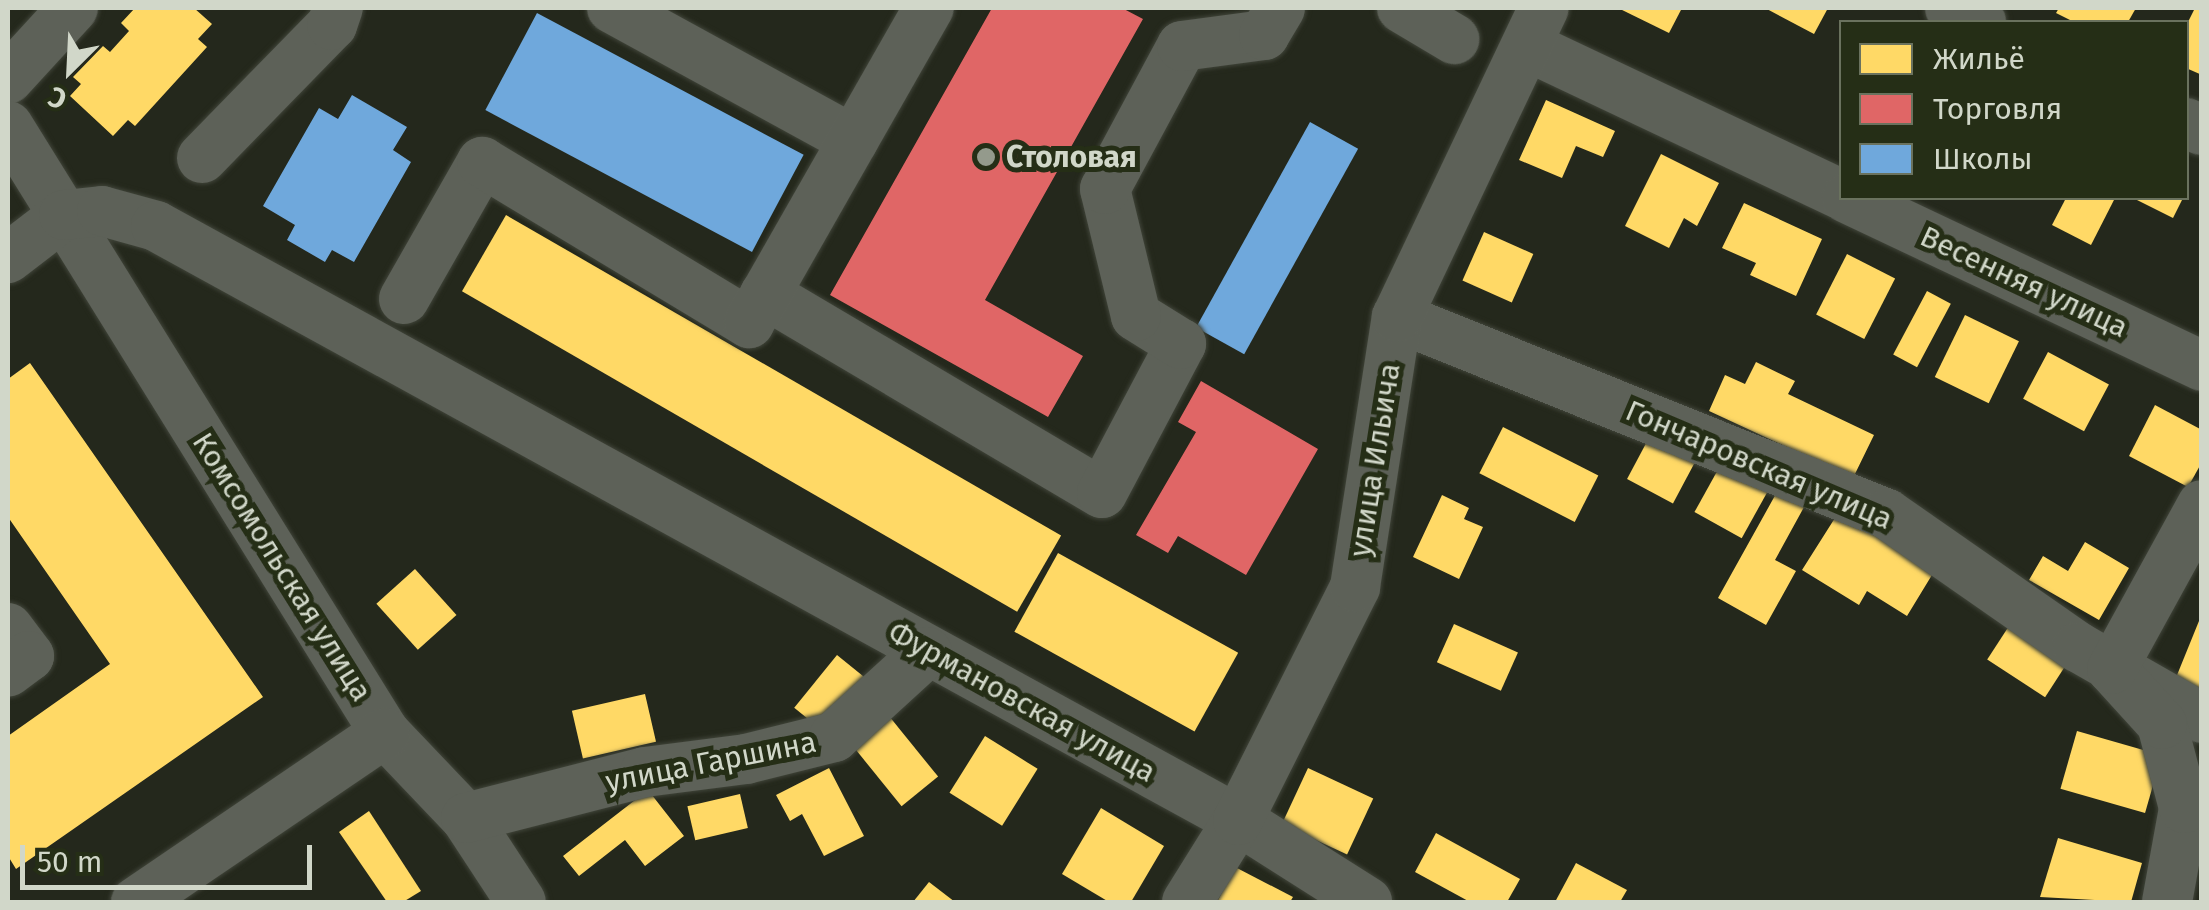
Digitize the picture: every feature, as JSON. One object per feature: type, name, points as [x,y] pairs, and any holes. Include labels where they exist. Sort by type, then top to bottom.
[{"type":"street","points":[[8,78],[73,8]]},
{"type":"street","points":[[202,158],[332,25],[338,8]]},
{"type":"street","points":[[612,8],[853,140]]},
{"type":"street","points":[[404,299],[482,162],[749,322],[929,8]]},
{"type":"street","points":[[765,294],[1102,493],[1181,344],[1136,316],[1105,189],[1182,46],[1264,35],[1280,8]]},
{"type":"street","points":[[1402,8],[1454,39]]},
{"type":"street","points":[[1950,8],[1977,20]]},
{"type":"street","name":"Весенняя улица","points":[[1536,27],[1839,193]]},
{"type":"street","name":"улица Ильича","points":[[1186,902],[1238,820],[1355,587],[1396,318],[1536,27]]},
{"type":"street","name":"Комсомольская улица","points":[[8,126],[385,733],[478,860],[521,902]]},
{"type":"street","name":"Весенняя улица","points":[[1852,200],[2202,366]]},
{"type":"street","name":"Фурмановская улица","points":[[64,215],[102,212],[156,226],[1238,820],[1367,902]]},
{"type":"street","points":[[8,258],[64,215]]},
{"type":"street","name":"Гончаровская улица","points":[[1396,318],[1887,514],[2112,669],[2202,718]]},
{"type":"street","points":[[2167,902],[2184,808],[2162,724],[2112,669],[2202,505]]},
{"type":"street","points":[[8,628],[29,656],[8,672]]},
{"type":"street","name":"улица Гаршина","points":[[478,860],[645,772],[746,760],[834,737],[927,652]]},
{"type":"street","points":[[136,902],[385,733]]},
{"type":"building: Жильё","points":[[135,8],[194,8],[212,24],[198,39],[207,47],[135,126],[128,120],[113,136],[70,96],[81,84],[73,77],[103,46],[110,52],[129,31],[121,23]]},
{"type":"building: Жильё","points":[[1618,8],[1682,8],[1669,33]]},
{"type":"building: Жильё","points":[[1765,8],[1828,8],[1814,34]]},
{"type":"building: Жильё","points":[[2059,8],[2136,8],[2129,20],[2070,20],[2056,13]]},
{"type":"building: Жильё","points":[[2195,8],[2202,8],[2202,75],[2189,69],[2189,20]]},
{"type":"building: Жильё","points":[[1546,100],[1615,131],[1603,157],[1576,146],[1562,178],[1519,160]]},
{"type":"building: Жильё","points":[[1661,154],[1719,183],[1697,226],[1684,218],[1669,248],[1625,226]]},
{"type":"building: Жильё","points":[[2065,200],[2114,200],[2091,245],[2052,225]]},
{"type":"building: Жильё","points":[[2137,200],[2182,200],[2173,218]]},
{"type":"building: Жильё","points":[[1744,203],[1822,239],[1796,296],[1750,275],[1756,263],[1722,248]]},
{"type":"building: Жильё","points":[[506,215],[1061,535],[1017,612],[462,291]]},
{"type":"building: Жильё","points":[[1484,232],[1533,254],[1512,302],[1462,280]]},
{"type":"building: Жильё","points":[[1847,254],[1895,279],[1864,339],[1816,315]]},
{"type":"building: Жильё","points":[[1927,291],[1951,304],[1917,367],[1893,355]]},
{"type":"building: Жильё","points":[[1965,315],[2019,341],[1989,403],[1935,377]]},
{"type":"building: Жильё","points":[[2048,352],[2109,384],[2084,431],[2023,399]]},
{"type":"building: Жильё","points":[[1756,362],[1795,381],[1788,394],[1874,435],[1853,478],[1709,411],[1725,375],[1745,384]]},
{"type":"building: Жильё","points":[[30,363],[263,697],[16,869],[8,856],[8,736],[110,664],[8,517],[8,379]]},
{"type":"building: Жильё","points":[[2155,405],[2202,430],[2202,462],[2188,487],[2129,456]]},
{"type":"building: Жильё","points":[[1503,427],[1598,476],[1575,522],[1479,473]]},
{"type":"building: Жильё","points":[[1651,434],[1697,458],[1673,503],[1627,479]]},
{"type":"building: Жильё","points":[[1725,457],[1772,483],[1742,538],[1694,512]]},
{"type":"building: Жильё","points":[[1782,483],[1809,498],[1775,560],[1796,571],[1766,625],[1718,598]]},
{"type":"building: Жильё","points":[[1442,495],[1469,508],[1464,519],[1483,527],[1459,579],[1413,557]]},
{"type":"building: Жильё","points":[[1840,510],[1935,570],[1907,616],[1867,591],[1859,605],[1802,570]]},
{"type":"building: Жильё","points":[[2085,542],[2129,568],[2099,620],[2029,580],[2043,556],[2068,571]]},
{"type":"building: Жильё","points":[[1058,553],[1238,653],[1195,732],[1014,632]]},
{"type":"building: Жильё","points":[[415,569],[456,615],[418,650],[376,604]]},
{"type":"building: Жильё","points":[[2202,616],[2202,690],[2175,680]]},
{"type":"building: Жильё","points":[[1454,624],[1518,652],[1501,691],[1437,662]]},
{"type":"building: Жильё","points":[[2009,626],[2067,664],[2045,697],[1987,660]]},
{"type":"building: Жильё","points":[[837,655],[864,677],[821,730],[794,708]]},
{"type":"building: Жильё","points":[[645,694],[656,742],[583,759],[572,711]]},
{"type":"building: Жильё","points":[[889,716],[938,777],[902,806],[852,746]]},
{"type":"building: Жильё","points":[[2077,731],[2162,755],[2145,813],[2060,789]]},
{"type":"building: Жильё","points":[[985,736],[1038,769],[1002,826],[949,793]]},
{"type":"building: Жильё","points":[[829,768],[864,836],[824,856],[802,814],[790,821],[776,795]]},
{"type":"building: Жильё","points":[[1308,768],[1373,798],[1347,855],[1282,824]]},
{"type":"building: Жильё","points":[[648,790],[684,836],[645,866],[625,840],[579,876],[563,856]]},
{"type":"building: Жильё","points":[[740,794],[748,828],[695,840],[687,806]]},
{"type":"building: Жильё","points":[[1101,808],[1164,846],[1131,902],[1109,902],[1062,874]]},
{"type":"building: Жильё","points":[[369,811],[421,891],[403,902],[387,902],[339,832]]},
{"type":"building: Жильё","points":[[1436,833],[1520,879],[1507,902],[1470,902],[1415,872]]},
{"type":"building: Жильё","points":[[2058,838],[2142,863],[2131,902],[2040,897]]},
{"type":"building: Жильё","points":[[1576,863],[1627,890],[1620,902],[1555,902]]},
{"type":"building: Жильё","points":[[1235,867],[1293,897],[1290,902],[1217,902]]},
{"type":"building: Жильё","points":[[929,882],[955,902],[913,902]]},
{"type":"building: Торговля","name":"Столовая","points":[[992,8],[1122,8],[1143,19],[985,300],[1083,356],[1048,417],[830,295]]},
{"type":"building: Торговля","points":[[1201,381],[1318,449],[1246,575],[1178,536],[1168,553],[1136,535],[1196,432],[1178,422]]},
{"type":"building: Школы","points":[[537,13],[804,155],[752,252],[485,110]]},
{"type":"building: Школы","points":[[352,95],[407,127],[393,150],[411,162],[354,262],[332,250],[325,262],[287,240],[295,225],[263,206],[319,108],[338,119]]},
{"type":"building: Школы","points":[[1310,122],[1358,149],[1244,354],[1196,328]]},
{"type":"place","name":"Столовая","points":[[986,157]]}]
